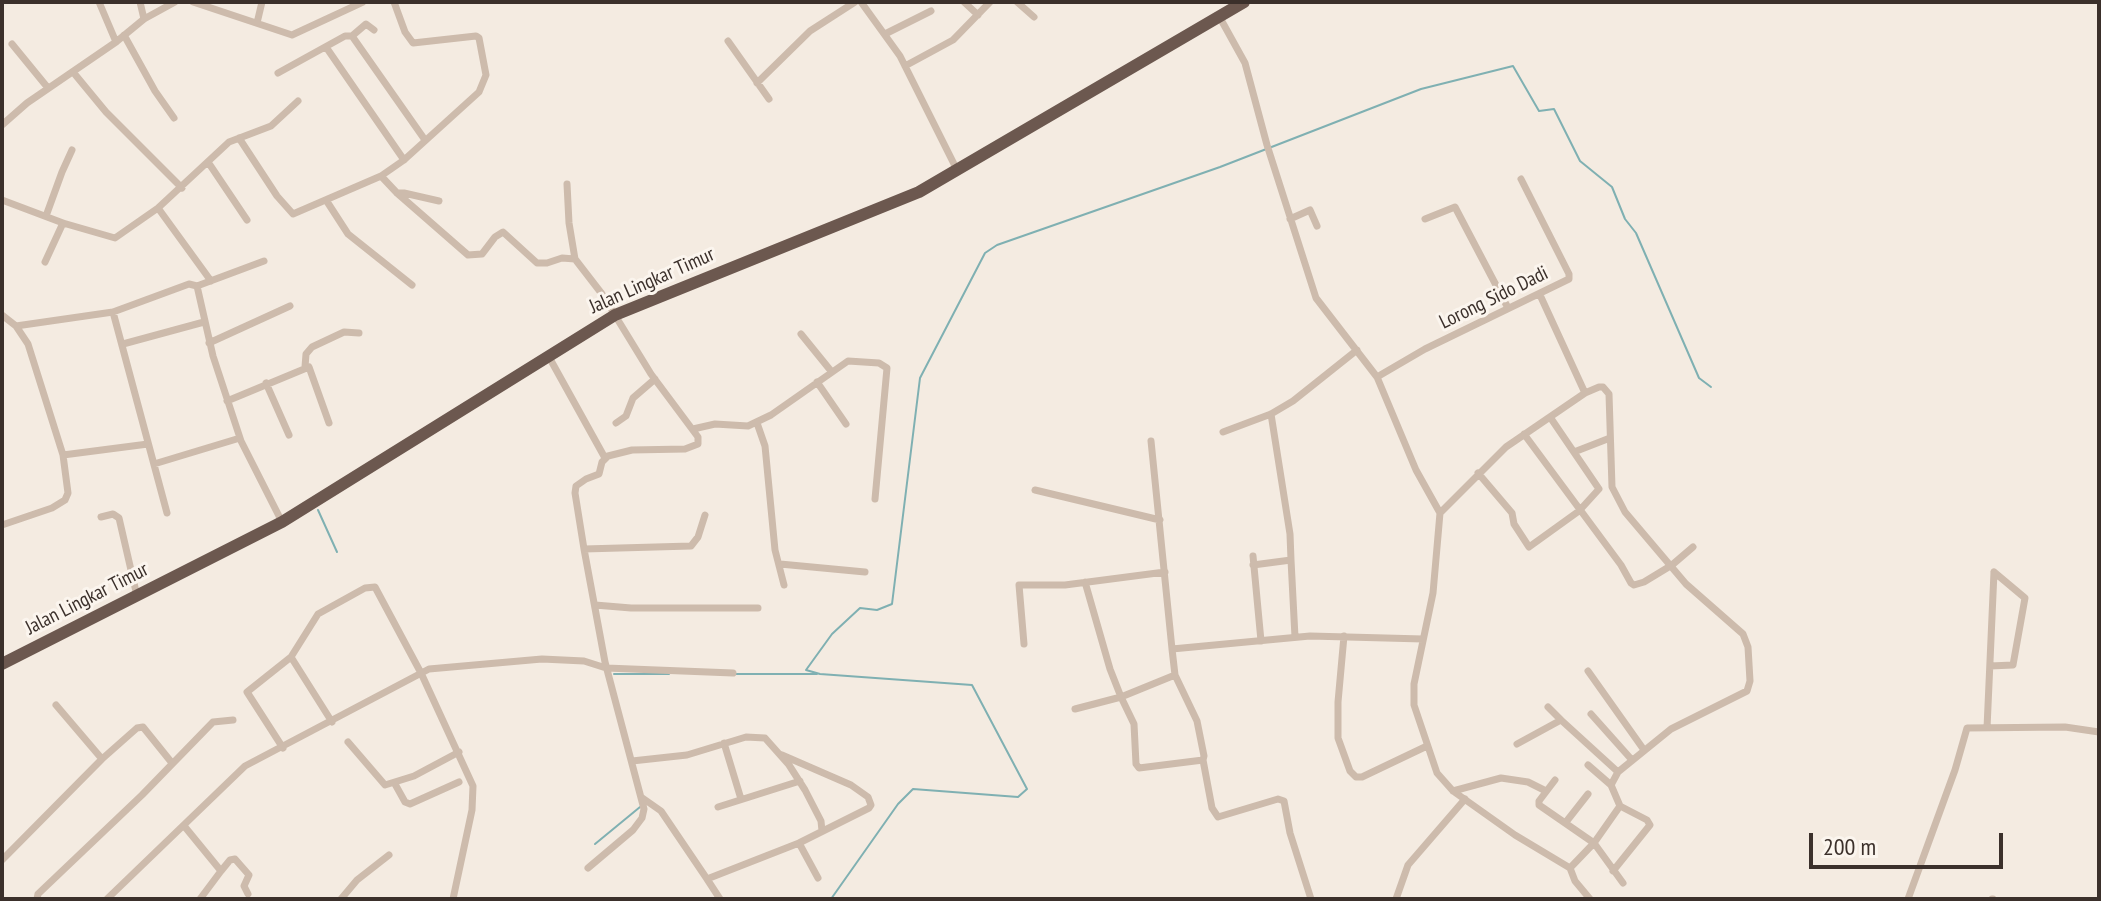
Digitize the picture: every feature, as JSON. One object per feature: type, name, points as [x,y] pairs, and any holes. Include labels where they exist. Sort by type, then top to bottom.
[{"type":"highway","name":"Jalan Lingkar Timur","points":[[2,664],[282,522],[615,315],[907,198],[1244,2]]},
{"type":"street","points":[[99,2],[116,42]]},
{"type":"street","points":[[140,2],[144,19]]},
{"type":"street","points":[[2,125],[144,19],[175,2]]},
{"type":"street","points":[[193,2],[292,35],[363,2]]},
{"type":"street","points":[[257,23],[262,2]]},
{"type":"street","points":[[239,138],[289,212],[298,213],[381,176],[404,160],[479,92],[485,81],[479,38],[472,35],[413,43],[405,32],[394,2]]},
{"type":"street","points":[[757,83],[810,31],[858,2],[885,34],[905,66],[957,170]]},
{"type":"street","points":[[964,2],[978,15]]},
{"type":"street","points":[[905,66],[953,40],[990,2]]},
{"type":"street","points":[[1017,2],[1034,17]]},
{"type":"street","points":[[885,34],[931,11]]},
{"type":"street","points":[[1219,16],[1245,63],[1267,145],[1316,298],[1377,377],[1416,470],[1440,513],[1433,593],[1415,672],[1414,705],[1437,773],[1453,791],[1515,835],[1570,868],[1575,881],[1590,899]]},
{"type":"street","points":[[278,73],[345,36],[352,36],[366,24],[374,30]]},
{"type":"street","points":[[124,35],[174,118]]},
{"type":"street","points":[[352,36],[425,140]]},
{"type":"street","points":[[728,41],[769,99]]},
{"type":"street","points":[[12,44],[48,88]]},
{"type":"street","points":[[326,47],[404,160]]},
{"type":"street","points":[[73,72],[106,112],[182,188]]},
{"type":"street","points":[[2,200],[115,238],[182,188],[229,142],[271,126],[298,101]]},
{"type":"street","points":[[46,216],[72,150]]},
{"type":"street","points":[[208,162],[247,220]]},
{"type":"street","points":[[381,176],[468,255],[482,254],[503,232],[537,263],[575,259]]},
{"type":"street","name":"Lorong Sido Dadi","points":[[1377,377],[1508,308],[1567,281],[1569,274],[1521,179]]},
{"type":"street","points":[[567,184],[575,259],[602,294],[655,379],[699,440],[692,448],[632,450],[605,458],[601,472],[580,482],[575,493],[606,668],[644,809],[642,818],[633,830],[588,868]]},
{"type":"street","points":[[397,193],[439,201]]},
{"type":"street","points":[[326,200],[348,234],[412,285]]},
{"type":"street","points":[[1425,219],[1453,206],[1456,208],[1508,308]]},
{"type":"street","points":[[158,208],[211,281]]},
{"type":"street","points":[[1290,219],[1310,210],[1317,226]]},
{"type":"street","points":[[45,262],[63,223]]},
{"type":"street","points":[[16,326],[113,312],[264,261]]},
{"type":"street","points":[[197,286],[209,343],[240,438],[282,522]]},
{"type":"street","points":[[1540,295],[1585,393]]},
{"type":"street","points":[[209,343],[290,306]]},
{"type":"street","points":[[113,312],[167,513]]},
{"type":"street","points":[[2,315],[16,326],[30,349],[63,455],[68,493],[65,500],[52,508],[2,525]]},
{"type":"street","points":[[123,344],[204,322]]},
{"type":"street","points":[[305,367],[306,354],[312,347],[344,332],[359,333]]},
{"type":"street","points":[[801,334],[831,371]]},
{"type":"street","points":[[1223,432],[1271,414],[1309,389],[1357,350]]},
{"type":"street","points":[[549,357],[605,458]]},
{"type":"street","points":[[693,429],[715,424],[748,426],[757,423],[831,371],[853,361],[879,363],[887,368],[875,499]]},
{"type":"street","points":[[227,401],[305,367],[310,368],[329,423]]},
{"type":"street","points":[[616,423],[626,416],[633,398],[655,379]]},
{"type":"street","points":[[817,382],[846,424]]},
{"type":"street","points":[[266,383],[289,435]]},
{"type":"street","points":[[1440,513],[1478,473],[1524,434],[1585,393],[1603,387],[1609,394],[1611,473],[1616,498],[1686,584],[1743,634],[1748,647],[1749,687],[1742,695],[1671,729],[1618,772],[1611,785]]},
{"type":"street","points":[[1271,414],[1290,534],[1295,637]]},
{"type":"street","points":[[1478,473],[1512,513],[1514,524],[1529,547],[1579,511],[1599,489],[1550,417]]},
{"type":"street","points":[[757,423],[765,446],[775,550],[784,585]]},
{"type":"street","points":[[1524,434],[1634,585],[1672,565],[1693,547]]},
{"type":"street","points":[[154,464],[240,438]]},
{"type":"street","points":[[1574,452],[1610,438]]},
{"type":"street","points":[[1151,441],[1175,675],[1202,738],[1212,808],[1218,817],[1278,799],[1284,801],[1290,833],[1311,899]]},
{"type":"street","points":[[63,455],[148,444]]},
{"type":"street","points":[[1035,490],[1160,520]]},
{"type":"street","points":[[101,517],[113,514],[119,518],[137,596]]},
{"type":"street","points":[[584,549],[691,546],[698,537],[705,515]]},
{"type":"street","points":[[1261,641],[1253,561],[1291,560]]},
{"type":"street","points":[[780,564],[865,572]]},
{"type":"street","points":[[1024,644],[1017,587],[1165,572]]},
{"type":"street","points":[[1987,728],[1994,572],[2025,598],[2013,665],[1990,666]]},
{"type":"street","points":[[1085,582],[1110,669],[1134,724],[1137,768],[1203,760]]},
{"type":"street","points":[[283,748],[247,692],[291,657],[318,614],[365,588],[375,587],[421,673],[473,786],[472,810],[453,899]]},
{"type":"street","points":[[595,605],[758,608]]},
{"type":"street","points":[[1344,636],[1338,738],[1350,771],[1356,777],[1374,774],[1427,746]]},
{"type":"street","points":[[1172,649],[1295,637],[1423,639]]},
{"type":"street","points":[[291,657],[332,722]]},
{"type":"street","points":[[107,899],[245,766],[421,673],[443,666],[542,659],[584,661],[606,668],[733,673]]},
{"type":"street","points":[[1588,671],[1644,750]]},
{"type":"street","points":[[1075,709],[1121,697],[1175,675]]},
{"type":"street","points":[[56,705],[102,759]]},
{"type":"street","points":[[1548,707],[1618,772]]},
{"type":"street","points":[[1591,714],[1632,760]]},
{"type":"street","points":[[37,899],[38,894],[213,722],[233,720]]},
{"type":"street","points":[[1517,744],[1561,720]]},
{"type":"street","points":[[2,860],[102,759],[140,727],[172,763]]},
{"type":"street","points":[[1908,899],[1967,728],[2065,727],[2099,732]]},
{"type":"street","points":[[632,761],[687,755],[758,736],[774,744],[800,781],[821,821],[822,831]]},
{"type":"street","points":[[348,742],[384,785],[395,784],[459,752]]},
{"type":"street","points":[[724,743],[741,799]]},
{"type":"street","points":[[707,879],[799,843],[869,808],[870,801],[851,785],[782,755]]},
{"type":"street","points":[[1588,765],[1611,785],[1620,806],[1647,820],[1650,825],[1613,871]]},
{"type":"street","points":[[1453,791],[1501,778],[1528,782],[1546,791]]},
{"type":"street","points":[[1555,780],[1539,805],[1594,843],[1623,883]]},
{"type":"street","points":[[718,807],[800,781]]},
{"type":"street","points":[[395,784],[405,802],[410,804],[459,782]]},
{"type":"street","points":[[1566,822],[1588,794]]},
{"type":"street","points":[[641,797],[661,811],[720,899]]},
{"type":"street","points":[[1396,899],[1408,865],[1465,799]]},
{"type":"street","points":[[1570,868],[1594,843],[1620,806]]},
{"type":"street","points":[[185,827],[221,871]]},
{"type":"street","points":[[799,843],[818,878]]},
{"type":"street","points":[[341,899],[357,880],[389,855]]},
{"type":"street","points":[[200,899],[230,860],[235,859],[249,875],[244,886],[248,894]]},
{"type":"waterway","points":[[831,899],[898,804],[913,789],[1018,797],[1027,789],[972,685],[820,674],[806,670],[832,634],[860,608],[877,610],[892,604],[920,378],[985,253],[997,245],[1220,167],[1421,89],[1513,66],[1539,111],[1554,109],[1580,161],[1612,187],[1625,219],[1636,233],[1699,378],[1711,387]]},
{"type":"waterway","points":[[318,510],[337,552]]},
{"type":"waterway","points":[[614,674],[669,674]]},
{"type":"waterway","points":[[735,674],[817,674]]},
{"type":"waterway","points":[[595,844],[640,807]]}]
